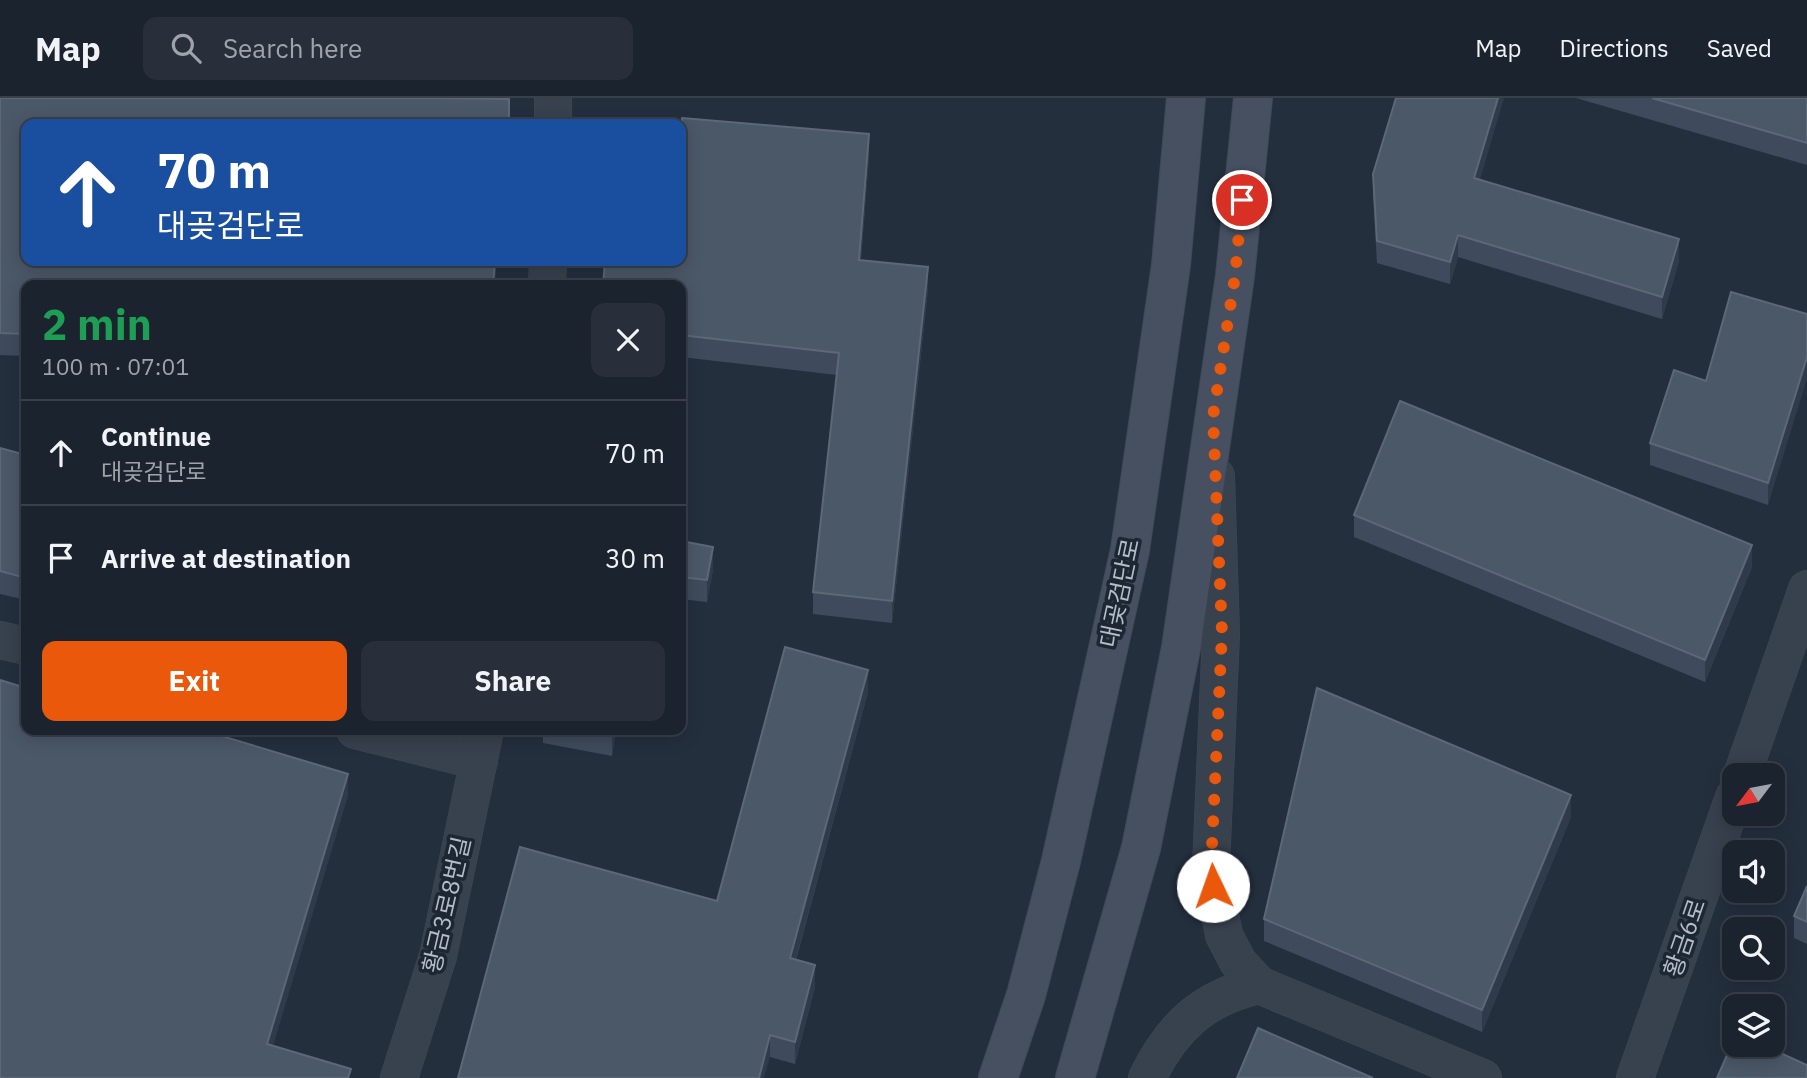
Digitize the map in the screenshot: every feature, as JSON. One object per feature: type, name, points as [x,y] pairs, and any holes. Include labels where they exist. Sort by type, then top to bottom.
[{"type":"main road","name":"대곶검단로","points":[[998,1078],[1026,995],[1061,861],[1130,550],[1171,265],[1185,98]]},
{"type":"main road","points":[[1075,1078],[1141,848],[1181,648],[1235,276],[1253,98]]},
{"type":"street","points":[[553,98],[553,119]]},
{"type":"street","points":[[1213,416],[1222,633],[1211,867],[1224,935],[1238,961],[1259,985],[1483,1078]]},
{"type":"street","points":[[1746,763],[1807,589]]},
{"type":"street","points":[[0,640],[21,645]]},
{"type":"street","points":[[395,735],[482,746]]},
{"type":"street","name":"황금3로8번길","points":[[399,1078],[438,956],[482,746]]},
{"type":"street","name":"황금6로","points":[[1635,1078],[1724,826]]},
{"type":"street","points":[[1147,1078],[1158,1056],[1200,1009],[1230,992],[1259,985]]},
{"type":"building","points":[[0,98],[509,99],[509,119],[21,119],[21,266],[495,266],[493,280],[21,280],[21,334],[0,333]]},
{"type":"building","points":[[1396,98],[1498,98],[1474,178],[1679,239],[1662,297],[1458,235],[1450,262],[1377,241],[1373,174]]},
{"type":"building","points":[[1652,98],[1807,98],[1807,143]]},
{"type":"building","points":[[682,118],[869,134],[859,260],[928,267],[892,601],[813,592],[839,353],[686,336],[686,280],[603,280],[605,266],[686,266],[686,119]]},
{"type":"building","points":[[1731,292],[1807,314],[1807,357],[1768,483],[1650,443],[1674,370],[1706,381]]},
{"type":"building","points":[[1400,401],[1752,545],[1705,660],[1354,515]]},
{"type":"building","points":[[0,448],[21,454],[21,577],[0,571]]},
{"type":"building","points":[[686,542],[713,547],[707,580],[686,578]]},
{"type":"building","points":[[785,647],[868,670],[790,958],[815,965],[795,1042],[770,1035],[759,1078],[458,1078],[520,847],[717,901]]},
{"type":"building","points":[[0,680],[21,686],[21,735],[219,735],[348,774],[267,1044],[351,1069],[348,1078],[0,1078]]},
{"type":"building","points":[[1317,688],[1571,795],[1482,1010],[1264,919]]},
{"type":"building","points":[[1807,886],[1807,922],[1794,916]]},
{"type":"building","points":[[1258,1028],[1373,1078],[1237,1078]]},
{"type":"building","points":[[1785,1055],[1807,1065],[1807,1078],[1717,1078],[1726,1057]]},
{"type":"route","points":[[1213,886],[1211,867],[1222,633],[1213,416],[1235,276],[1242,200]]}]
